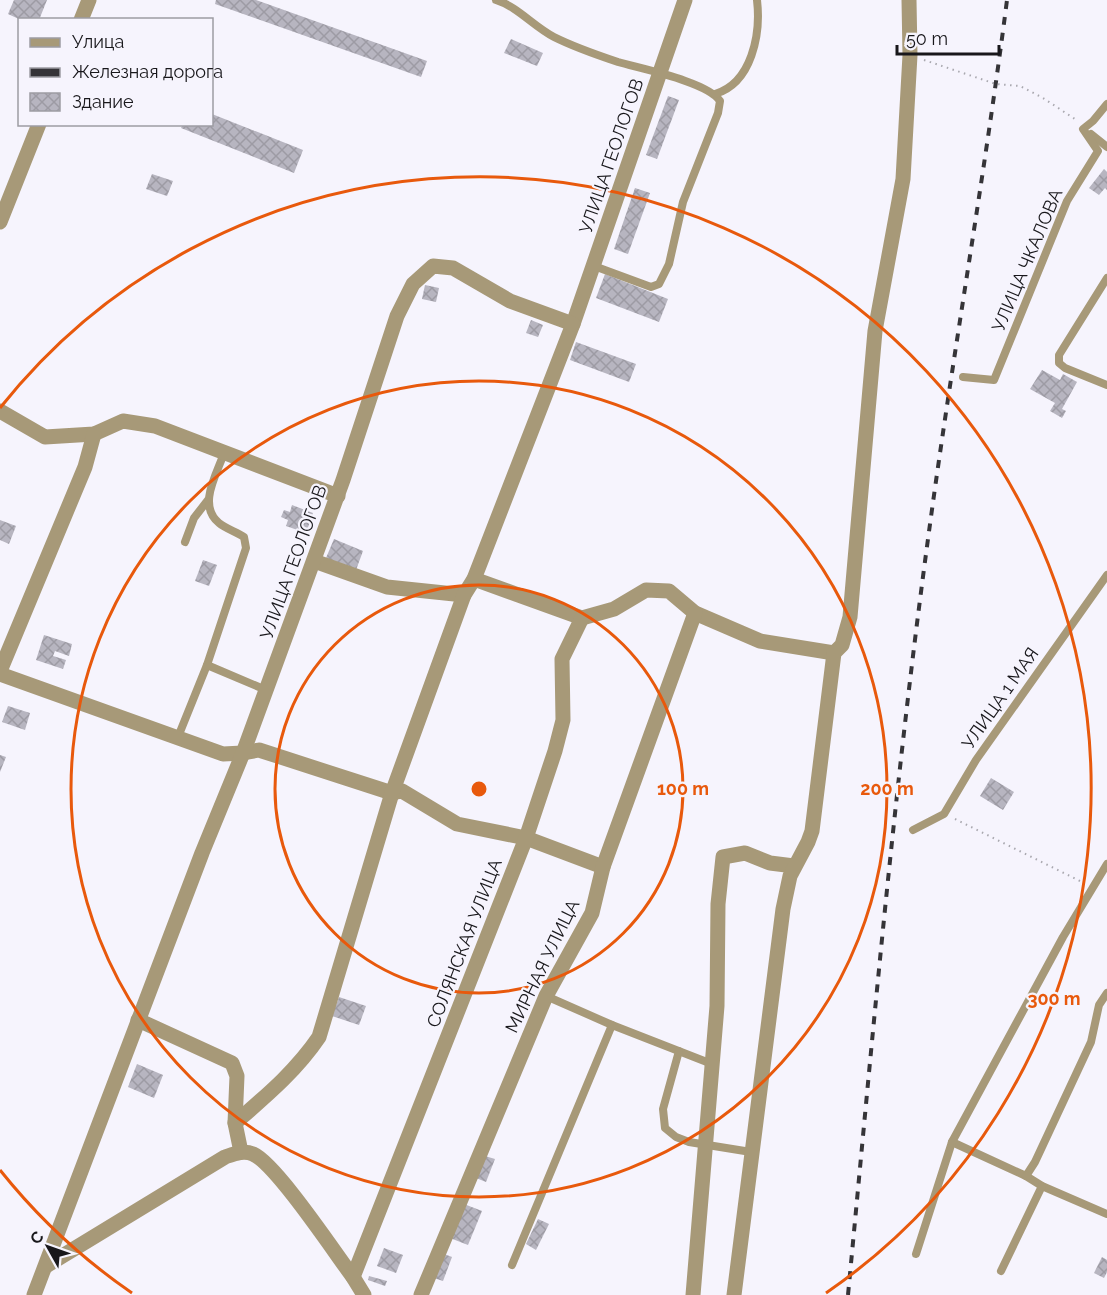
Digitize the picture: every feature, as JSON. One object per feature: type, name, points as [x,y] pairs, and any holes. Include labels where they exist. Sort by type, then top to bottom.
[{"type":"street","points":[[82,18],[89,0]]},
{"type":"street","name":"УЛИЦА ГЕОЛОГОВ","points":[[235,1123],[305,1058],[319,1037],[392,793],[464,595],[474,579],[573,324],[685,0]]},
{"type":"street","points":[[734,1295],[783,909],[794,866],[812,831],[834,653],[842,645],[850,617],[875,331],[903,179],[910,55],[909,0]]},
{"type":"street","points":[[0,222],[38,126]]},
{"type":"street","name":"УЛИЦА ГЕОЛОГОВ","points":[[34,1295],[202,853],[267,690],[338,496],[397,316],[413,284],[433,266],[453,268],[510,301],[573,324]]},
{"type":"street","points":[[0,411],[45,437],[94,434],[123,421],[155,426],[338,496]]},
{"type":"street","points":[[94,434],[85,467],[0,673],[223,754],[259,750],[392,793],[402,791],[457,824],[526,837],[603,867]]},
{"type":"street","points":[[314,561],[387,587],[464,595]]},
{"type":"street","points":[[474,579],[582,618],[614,609],[638,593],[653,589],[669,591],[695,614],[760,641],[834,653]]},
{"type":"street","name":"МИРНАЯ УЛИЦА","points":[[421,1295],[546,996],[592,912],[603,867],[695,614]]},
{"type":"street","name":"СОЛЯНСКАЯ УЛИЦА","points":[[353,1277],[526,837],[563,720],[562,659],[582,618]]},
{"type":"street","points":[[693,1295],[717,1005],[718,904],[723,857],[745,853],[770,863],[794,866]]},
{"type":"street","points":[[138,1020],[232,1063],[237,1076],[235,1123],[241,1152]]},
{"type":"street","points":[[46,1266],[225,1156],[241,1152],[253,1154],[272,1169],[364,1295]]},
{"type":"lane","points":[[496,0],[525,15],[553,36],[618,62],[660,73],[716,94],[725,91],[736,82],[751,60],[758,14],[757,0]]},
{"type":"lane","points":[[594,266],[651,287],[659,284],[669,264],[683,202],[718,113],[720,101],[716,94]]},
{"type":"lane","points":[[1107,104],[1083,129],[1107,147]]},
{"type":"lane","name":"УЛИЦА ЧКАЛОВА","points":[[963,377],[994,380],[1067,201],[1098,151],[1083,129]]},
{"type":"lane","points":[[1107,278],[1059,355],[1059,363],[1065,368],[1107,385]]},
{"type":"lane","points":[[185,542],[194,518],[208,500],[224,453]]},
{"type":"lane","points":[[178,738],[207,665],[246,548],[244,537],[220,524],[212,513],[208,500]]},
{"type":"lane","name":"УЛИЦА 1 МАЯ","points":[[944,814],[976,760],[1107,575]]},
{"type":"lane","points":[[207,665],[267,690]]},
{"type":"lane","points":[[914,830],[944,814]]},
{"type":"lane","points":[[916,1254],[952,1142],[1092,887],[1107,864]]},
{"type":"lane","points":[[1026,1176],[1035,1162],[1091,1042],[1099,1005],[1107,993]]},
{"type":"lane","points":[[546,996],[612,1025],[712,1064]]},
{"type":"lane","points":[[512,1265],[612,1025]]},
{"type":"lane","points":[[679,1051],[663,1109],[665,1128],[676,1137],[751,1152]]},
{"type":"lane","points":[[952,1142],[1026,1176],[1042,1186],[1107,1214]]},
{"type":"lane","points":[[1001,1271],[1042,1186]]},
{"type":"path","points":[[910,55],[996,84],[1020,86],[1077,118],[1083,129]]},
{"type":"path","points":[[944,814],[1092,887]]},
{"type":"building","points":[[14,0],[47,0],[40,18],[18,19],[8,14]]},
{"type":"building","points":[[216,0],[256,0],[427,61],[421,77],[215,4]]},
{"type":"building","points":[[511,39],[543,53],[537,66],[504,53]]},
{"type":"building","points":[[668,96],[679,100],[657,159],[646,155]]},
{"type":"building","points":[[213,114],[303,150],[294,173],[181,128],[182,126],[213,126]]},
{"type":"building","points":[[1104,169],[1107,172],[1107,190],[1105,188],[1099,195],[1089,188]]},
{"type":"building","points":[[152,174],[173,181],[167,196],[146,189]]},
{"type":"building","points":[[635,188],[650,193],[628,254],[614,249]]},
{"type":"building","points":[[605,274],[668,299],[659,322],[596,298]]},
{"type":"building","points":[[425,285],[439,288],[436,302],[422,299]]},
{"type":"building","points":[[531,320],[543,325],[538,337],[526,333]]},
{"type":"building","points":[[576,342],[636,364],[629,382],[570,360]]},
{"type":"building","points":[[1042,370],[1060,380],[1063,374],[1077,382],[1062,409],[1066,411],[1062,418],[1050,411],[1055,403],[1030,389]]},
{"type":"building","points":[[292,505],[313,513],[306,533],[286,526],[288,520],[281,517],[284,510],[290,512]]},
{"type":"building","points":[[0,520],[16,526],[9,544],[0,540]]},
{"type":"building","points":[[334,539],[363,551],[356,570],[326,558]]},
{"type":"building","points":[[203,560],[217,565],[209,586],[195,581]]},
{"type":"building","points":[[44,635],[72,644],[69,656],[55,651],[53,656],[66,660],[63,669],[36,660]]},
{"type":"building","points":[[8,706],[30,713],[25,730],[2,722]]},
{"type":"building","points":[[0,755],[6,757],[0,772]]},
{"type":"building","points":[[991,778],[1014,792],[1003,810],[980,796]]},
{"type":"building","points":[[339,997],[366,1006],[359,1025],[332,1016]]},
{"type":"building","points":[[137,1064],[163,1075],[154,1098],[128,1087]]},
{"type":"building","points":[[485,1156],[495,1159],[486,1182],[476,1178]]},
{"type":"building","points":[[464,1204],[482,1211],[468,1245],[450,1238]]},
{"type":"building","points":[[538,1219],[549,1224],[536,1250],[526,1244]]},
{"type":"building","points":[[384,1248],[403,1255],[396,1273],[377,1266]]},
{"type":"building","points":[[439,1252],[452,1257],[443,1281],[431,1277]]},
{"type":"building","points":[[1102,1257],[1107,1260],[1107,1272],[1104,1278],[1094,1273]]},
{"type":"building","points":[[369,1276],[387,1281],[385,1286],[368,1280]]},
{"type":"railway","points":[[848,1295],[884,917],[916,633],[937,472],[1007,0]]}]
